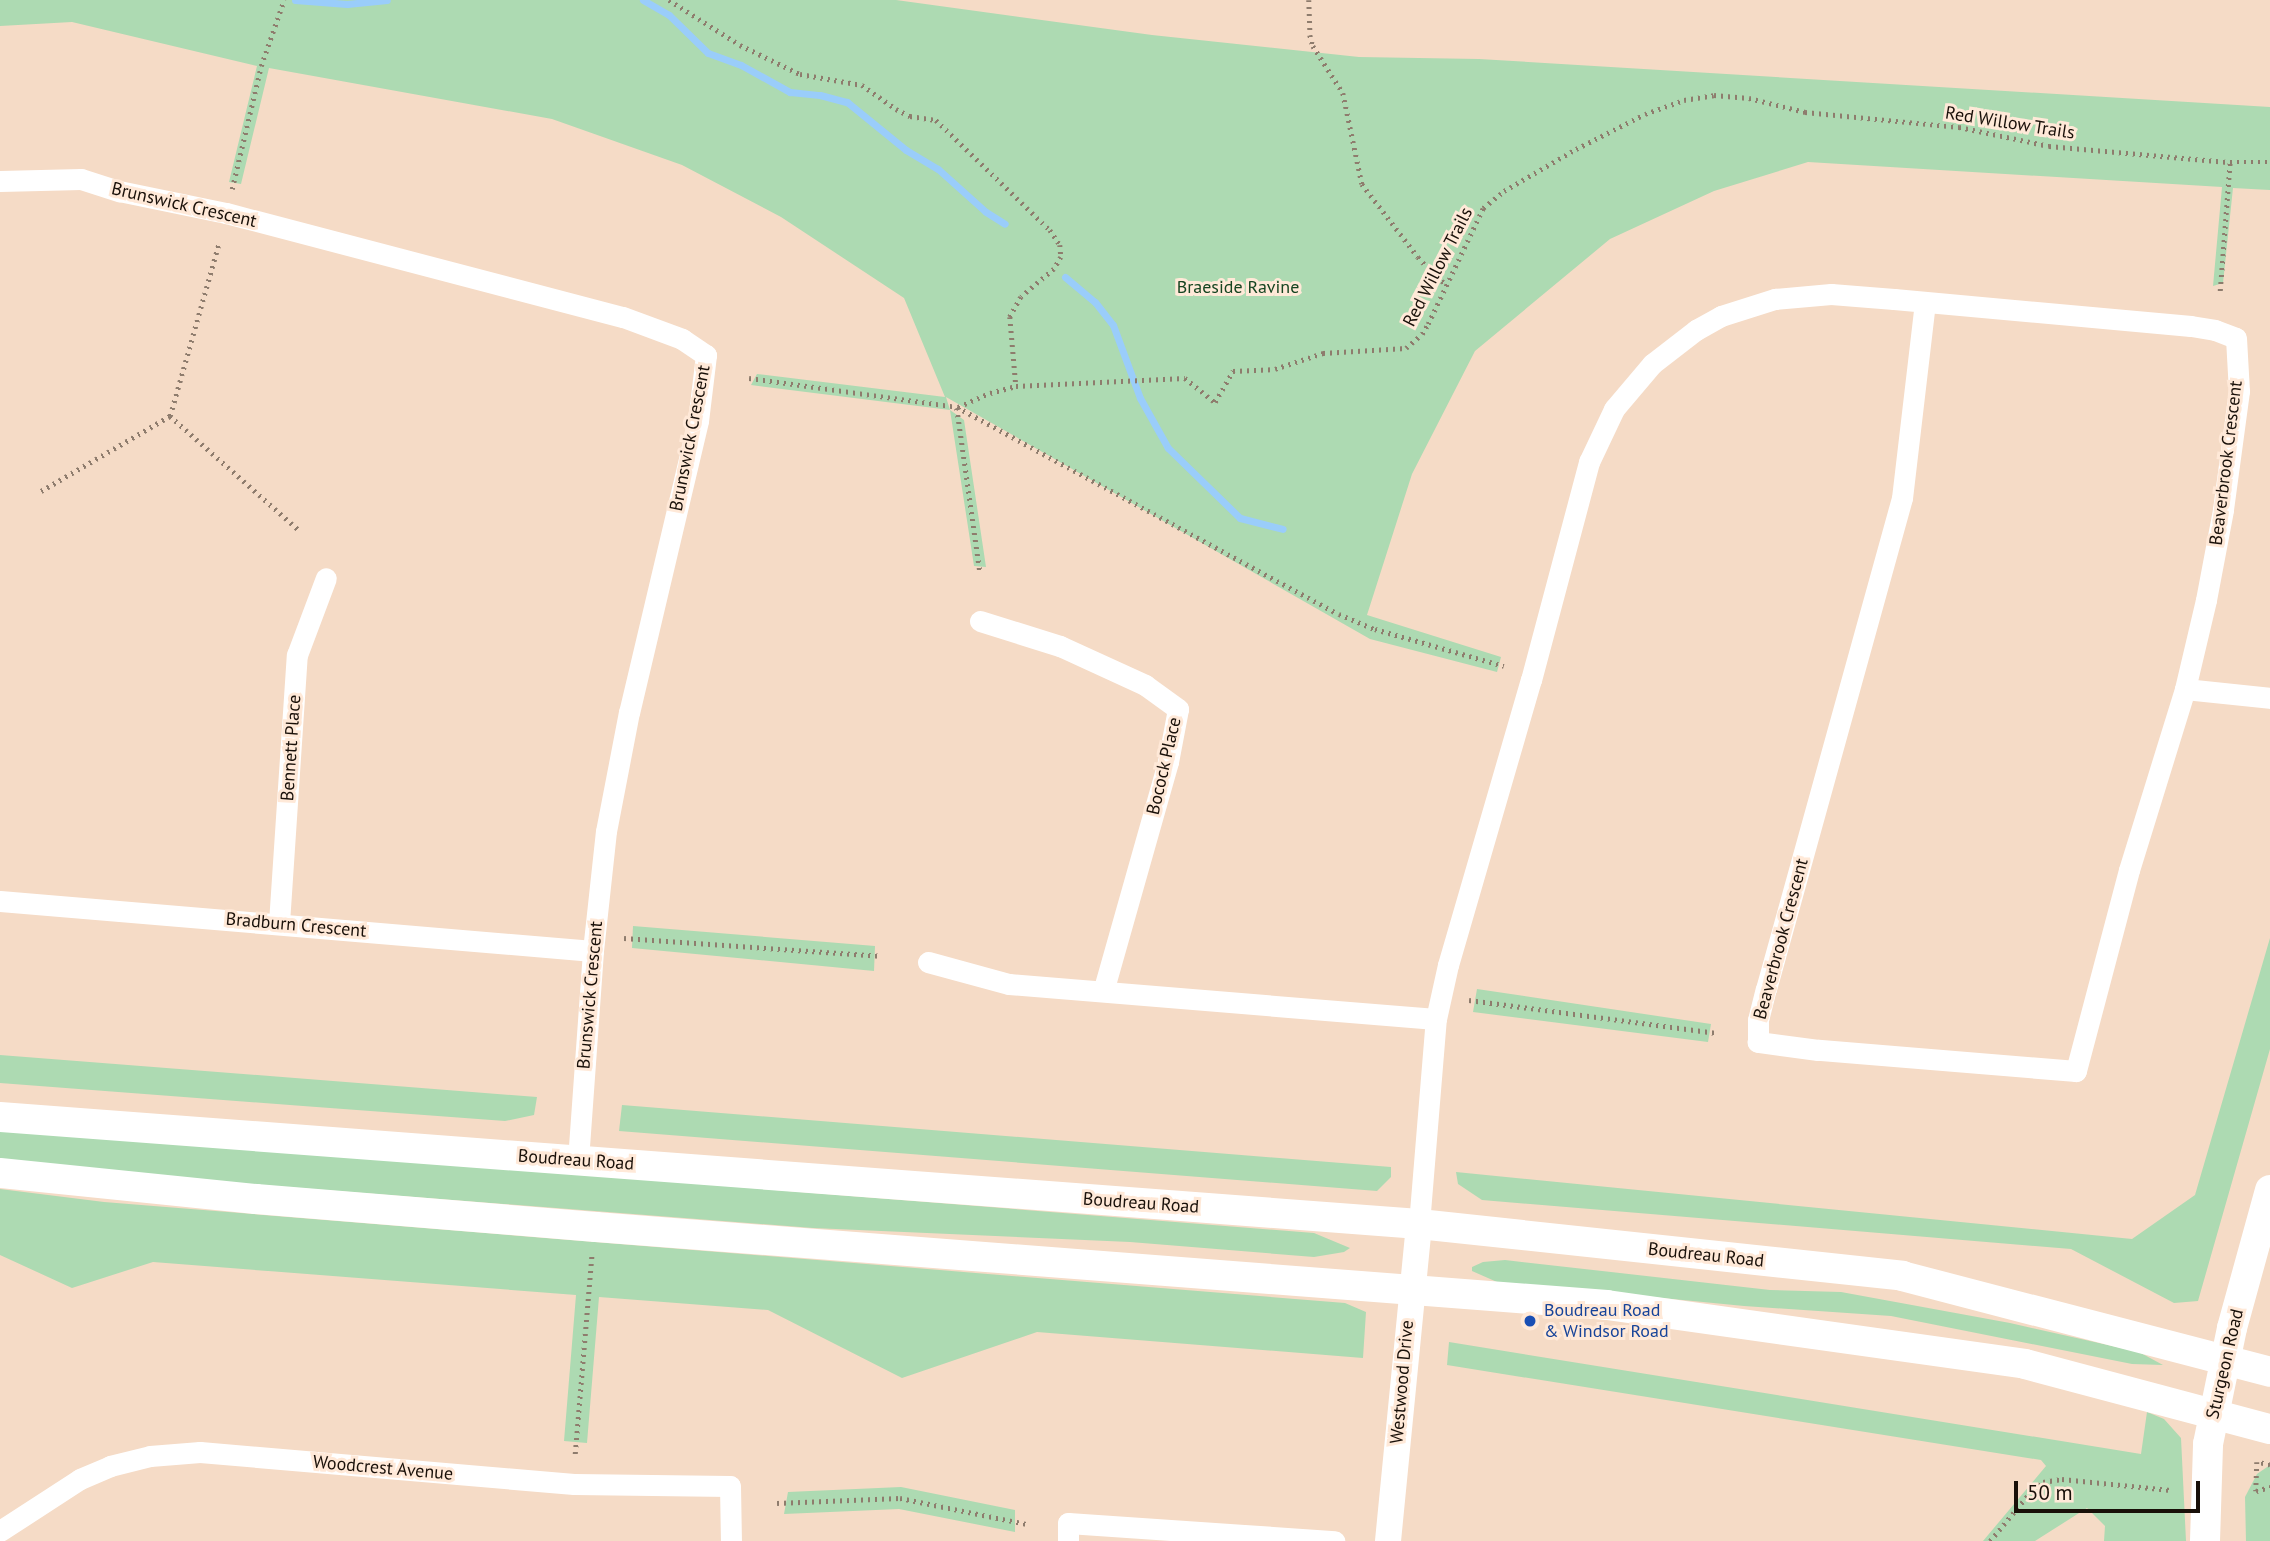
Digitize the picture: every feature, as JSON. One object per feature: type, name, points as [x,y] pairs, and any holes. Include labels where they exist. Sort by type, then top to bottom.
[{"type":"main road","name":"Boudreau Road","points":[[0,1117],[1419,1224],[1902,1276],[2226,1358],[2270,1372]]},
{"type":"main road","points":[[0,1173],[270,1200],[1608,1305],[2025,1364],[2270,1429]]},
{"type":"main road","name":"Sturgeon Road","points":[[2205,1541],[2208,1444],[2226,1358],[2270,1190]]},
{"type":"street","name":"Brunswick Crescent","points":[[0,181],[81,179],[119,191],[226,214],[623,317],[682,339],[706,355],[698,421],[629,712],[606,831],[593,951],[578,1160]]},
{"type":"street","name":"Beaverbrook Crescent","points":[[1419,1224],[1436,1019],[1448,965],[1531,680],[1589,462],[1614,409],[1632,386],[1673,345],[1696,330],[1748,306],[1784,298],[1831,294],[1925,302],[2191,326],[2215,330],[2236,338],[2239,391],[2223,510],[2185,689],[2129,870],[2076,1071],[1818,1050],[1758,1042],[1758,1020],[1766,989],[1902,498],[1925,302]]},
{"type":"street","name":"Bennett Place","points":[[279,923],[297,655],[326,578]]},
{"type":"street","name":"Bocock Place","points":[[980,621],[1060,646],[1145,685],[1178,709],[1168,762],[1103,991]]},
{"type":"street","points":[[2185,689],[2270,698]]},
{"type":"street","name":"Bradburn Crescent","points":[[0,901],[593,951]]},
{"type":"street","points":[[928,962],[1009,984],[1436,1019]]},
{"type":"street","name":"Westwood Drive","points":[[1388,1541],[1419,1224]]},
{"type":"street","name":"Woodcrest Avenue","points":[[1,1529],[80,1479],[110,1466],[150,1456],[200,1452],[574,1484],[730,1486],[731,1541]]},
{"type":"street","points":[[1068,1541],[1068,1523],[1334,1541]]},
{"type":"path","points":[[232,189],[261,66],[284,0]]},
{"type":"path","points":[[669,0],[740,45],[800,74],[862,85],[910,116],[936,120],[1050,230],[1060,245],[1060,257],[1054,269],[1021,297],[1010,317],[1016,386]]},
{"type":"path","points":[[1309,0],[1313,46],[1343,93],[1362,184],[1418,257],[1436,277],[1448,285]]},
{"type":"path","name":"Red Willow Trails","points":[[957,407],[990,393],[1016,386],[1046,387],[1178,378],[1185,378],[1215,402],[1233,370],[1275,369],[1323,353],[1406,348],[1422,334],[1483,208],[1504,191],[1645,114],[1684,100],[1714,95],[1749,98],[1805,112],[1959,127],[2049,146],[2230,162],[2270,162]]},
{"type":"path","points":[[2220,291],[2230,162]]},
{"type":"path","points":[[41,491],[170,416],[219,243]]},
{"type":"path","points":[[749,378],[957,407],[1339,614],[1375,629],[1504,666]]},
{"type":"path","points":[[957,407],[980,572]]},
{"type":"path","points":[[170,416],[299,530]]},
{"type":"path","points":[[624,938],[879,956]]},
{"type":"path","points":[[1469,1000],[1715,1033]]},
{"type":"path","points":[[575,1454],[592,1260]]},
{"type":"path","points":[[2270,1465],[2257,1462],[2256,1491],[2270,1486]]},
{"type":"path","points":[[1990,1541],[2033,1489],[2043,1482],[2062,1479],[2170,1489]]},
{"type":"path","points":[[777,1503],[900,1498],[1027,1524]]},
{"type":"green space","name":"Braeside Ravine","points":[[0,0],[896,0],[1152,35],[1359,57],[1479,59],[2270,107],[2270,190],[2233,188],[2223,283],[2213,286],[2222,187],[1808,162],[1714,191],[1610,239],[1475,351],[1412,474],[1367,615],[1501,657],[1497,672],[1370,639],[946,397],[950,410],[751,385],[757,374],[945,397],[904,298],[781,217],[682,165],[552,119],[269,68],[241,184],[229,182],[257,66],[72,22],[0,26]]},
{"type":"green space","points":[[950,410],[964,420],[986,567],[974,566]]},
{"type":"green space","points":[[633,926],[875,946],[874,971],[632,948]]},
{"type":"green space","points":[[2270,938],[2270,1049],[2198,1301],[2174,1303],[2071,1249],[1482,1200],[1458,1184],[1456,1172],[2132,1239],[2195,1195]]},
{"type":"green space","points":[[1477,989],[1711,1024],[1708,1042],[1473,1012]]},
{"type":"green space","points":[[0,1055],[537,1097],[534,1115],[505,1121],[0,1083]]},
{"type":"green space","points":[[622,1105],[1391,1167],[1391,1177],[1377,1191],[619,1131]]},
{"type":"green space","points":[[0,1128],[1314,1233],[1350,1248],[1344,1252],[1314,1257],[1130,1242],[813,1228],[234,1183],[0,1159]]},
{"type":"green space","points":[[0,1189],[104,1202],[1345,1303],[1366,1312],[1363,1358],[1037,1332],[902,1378],[768,1310],[599,1297],[587,1443],[564,1441],[576,1295],[153,1262],[72,1288],[0,1255]]},
{"type":"green space","points":[[1505,1260],[1770,1290],[1841,1292],[2010,1323],[2139,1352],[2163,1365],[2132,1364],[1891,1316],[1744,1306],[1497,1282],[1472,1271],[1472,1267],[1483,1262]]},
{"type":"green space","points":[[1449,1342],[2141,1454],[2147,1412],[2164,1419],[2181,1438],[2186,1541],[2104,1541],[2105,1526],[2087,1508],[2035,1541],[1983,1541],[2046,1466],[2041,1460],[1447,1365]]},
{"type":"green space","points":[[2270,1465],[2270,1541],[2246,1541],[2245,1497],[2257,1474]]},
{"type":"green space","points":[[901,1487],[1015,1510],[1015,1532],[899,1509],[784,1514],[788,1492]]},
{"type":"waterway","points":[[295,0],[347,4],[387,0]]},
{"type":"waterway","points":[[643,0],[669,15],[708,53],[741,65],[790,92],[820,95],[847,102],[906,150],[938,169],[986,212],[1005,224]]},
{"type":"waterway","points":[[1065,277],[1095,302],[1113,325],[1140,398],[1168,448],[1240,518],[1283,529]]},
{"type":"place","name":"Boudreau Road & Windsor Road","points":[[1530,1321]]}]
